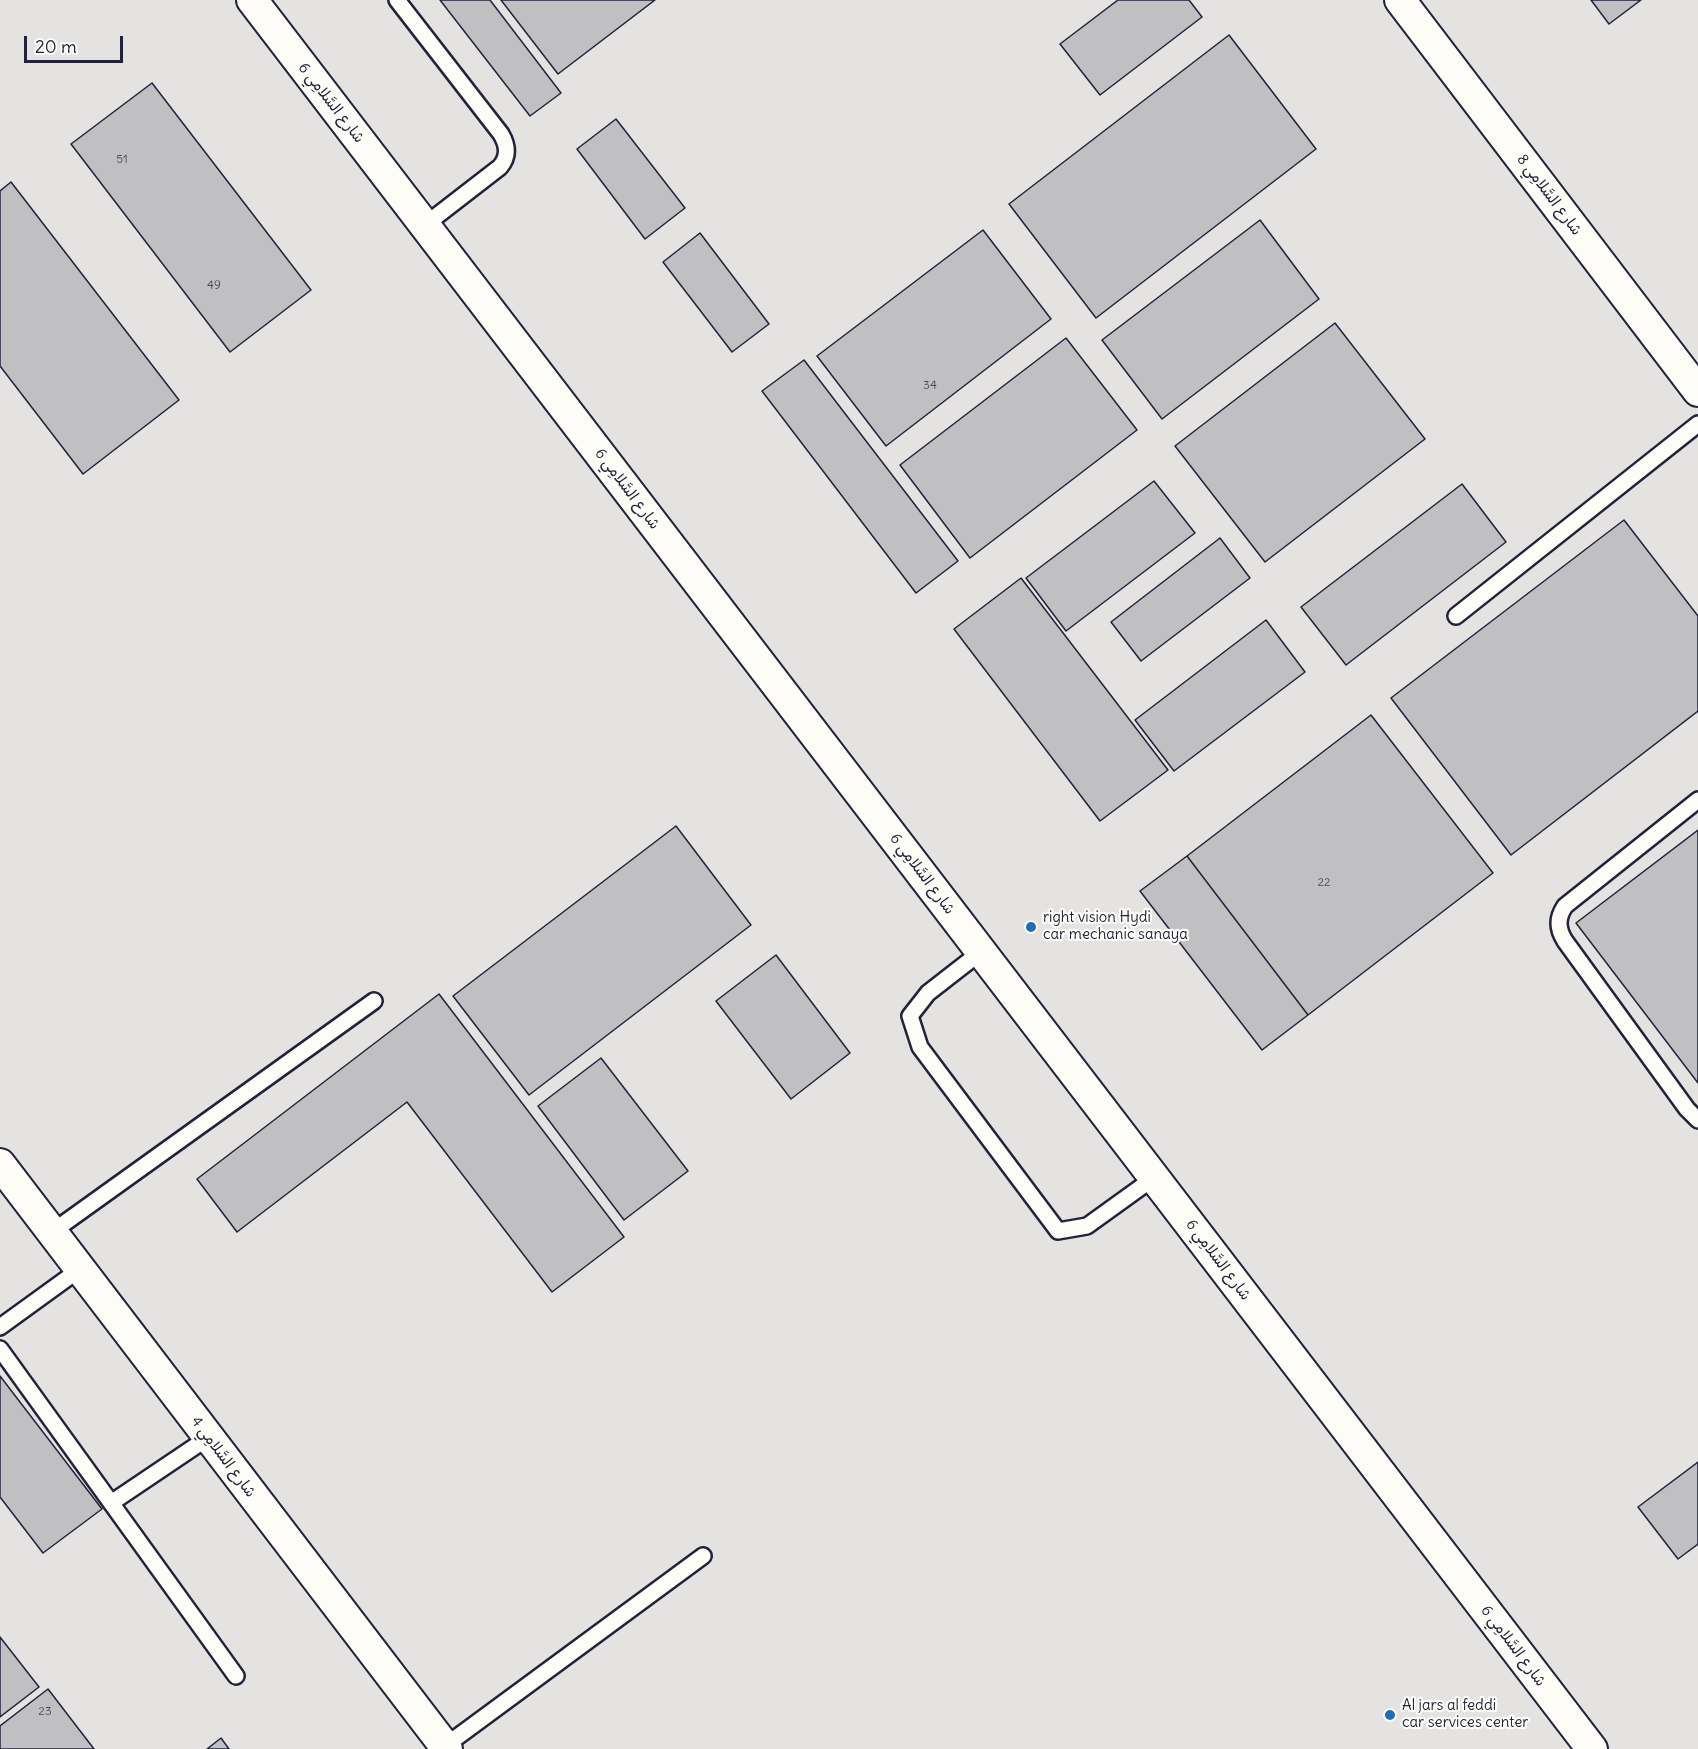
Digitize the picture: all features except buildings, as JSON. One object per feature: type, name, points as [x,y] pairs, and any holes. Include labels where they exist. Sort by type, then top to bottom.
[{"type":"street","name":"شارع السَّلامِي 6","points":[[252,0],[1592,1749]]},
{"type":"street","name":"شارع السَّلامِي 8","points":[[1400,0],[1698,391]]},
{"type":"street","name":"شارع السَّلامِي 4","points":[[0,1164],[446,1748]]},
{"type":"lane","points":[[397,0],[501,134],[507,147],[505,161],[500,167],[425,225]]},
{"type":"lane","points":[[1456,616],[1698,424]]},
{"type":"lane","points":[[1698,800],[1565,906],[1558,923],[1565,941],[1687,1109],[1698,1120]]},
{"type":"lane","points":[[982,951],[928,993],[910,1016],[920,1047],[1058,1231],[1087,1226],[1155,1177]]},
{"type":"lane","points":[[52,1232],[374,1001]]},
{"type":"lane","points":[[0,1327],[80,1269]]},
{"type":"lane","points":[[0,1349],[236,1676]]},
{"type":"lane","points":[[111,1503],[209,1437]]},
{"type":"lane","points":[[446,1748],[703,1556]]},
{"type":"shaded area","points":[[0,0],[1698,0],[1698,1749],[0,1749]]},
{"type":"place","name":"right vision Hydi car mechanic sanaya","points":[[1031,927]]},
{"type":"place","name":"Al jars al feddi car services center","points":[[1390,1715]]}]
